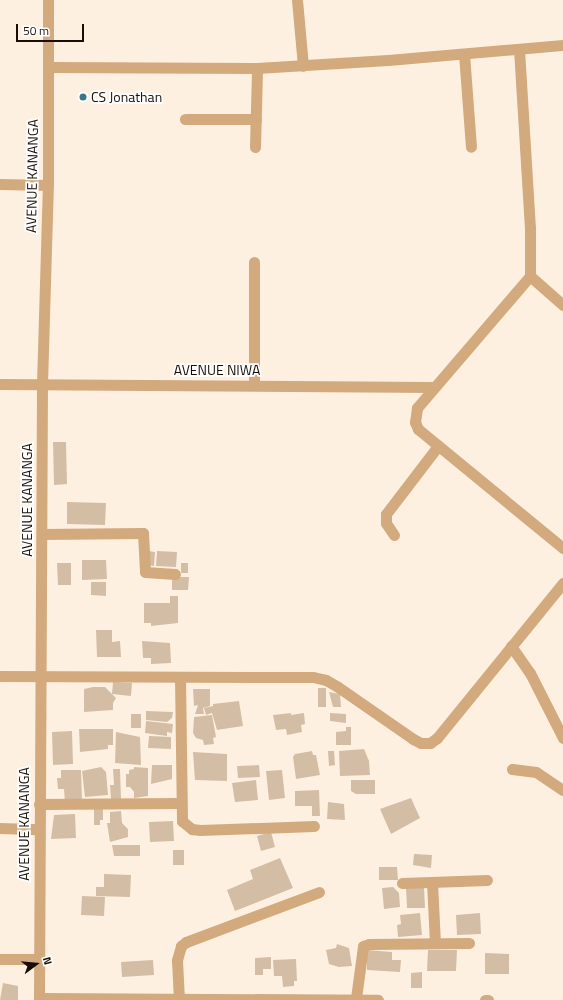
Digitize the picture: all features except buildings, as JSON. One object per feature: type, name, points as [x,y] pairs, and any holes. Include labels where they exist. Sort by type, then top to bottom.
[{"type":"street","name":"AVENUE KANANGA","points":[[39,999],[38,829],[42,534],[42,384],[48,185],[48,0]]},
{"type":"street","points":[[297,0],[303,66]]},
{"type":"street","points":[[48,67],[257,68],[464,54],[563,45]]},
{"type":"street","points":[[519,49],[530,228],[530,276],[434,387],[417,408],[414,417],[418,429],[563,548]]},
{"type":"street","points":[[464,54],[471,147]]},
{"type":"street","points":[[255,147],[257,68]]},
{"type":"street","points":[[185,119],[256,119]]},
{"type":"street","points":[[0,184],[48,185]]},
{"type":"street","points":[[254,262],[254,385]]},
{"type":"street","points":[[530,276],[563,305]]},
{"type":"street","name":"AVENUE NIWA","points":[[0,384],[434,387]]},
{"type":"street","points":[[394,535],[386,523],[386,514],[438,446]]},
{"type":"street","points":[[42,534],[143,534],[145,572],[175,574]]},
{"type":"street","points":[[0,676],[313,677],[326,680],[413,739],[422,743],[430,743],[437,738],[563,583]]},
{"type":"street","points":[[511,646],[530,673],[563,738]]},
{"type":"street","points":[[180,677],[180,803],[182,821],[192,829],[314,826]]},
{"type":"street","points":[[512,769],[536,772],[563,790]]},
{"type":"street","points":[[39,804],[180,803]]},
{"type":"street","points":[[0,828],[38,829]]},
{"type":"street","points":[[402,883],[487,880]]},
{"type":"street","points":[[432,882],[435,943]]},
{"type":"street","points":[[179,999],[177,960],[181,946],[186,942],[319,892]]},
{"type":"street","points":[[356,998],[363,946],[468,943]]},
{"type":"street","points":[[0,959],[39,959]]},
{"type":"street","points":[[39,999],[356,998],[378,1000]]},
{"type":"place","name":"CS Jonathan","points":[[83,97]]}]
